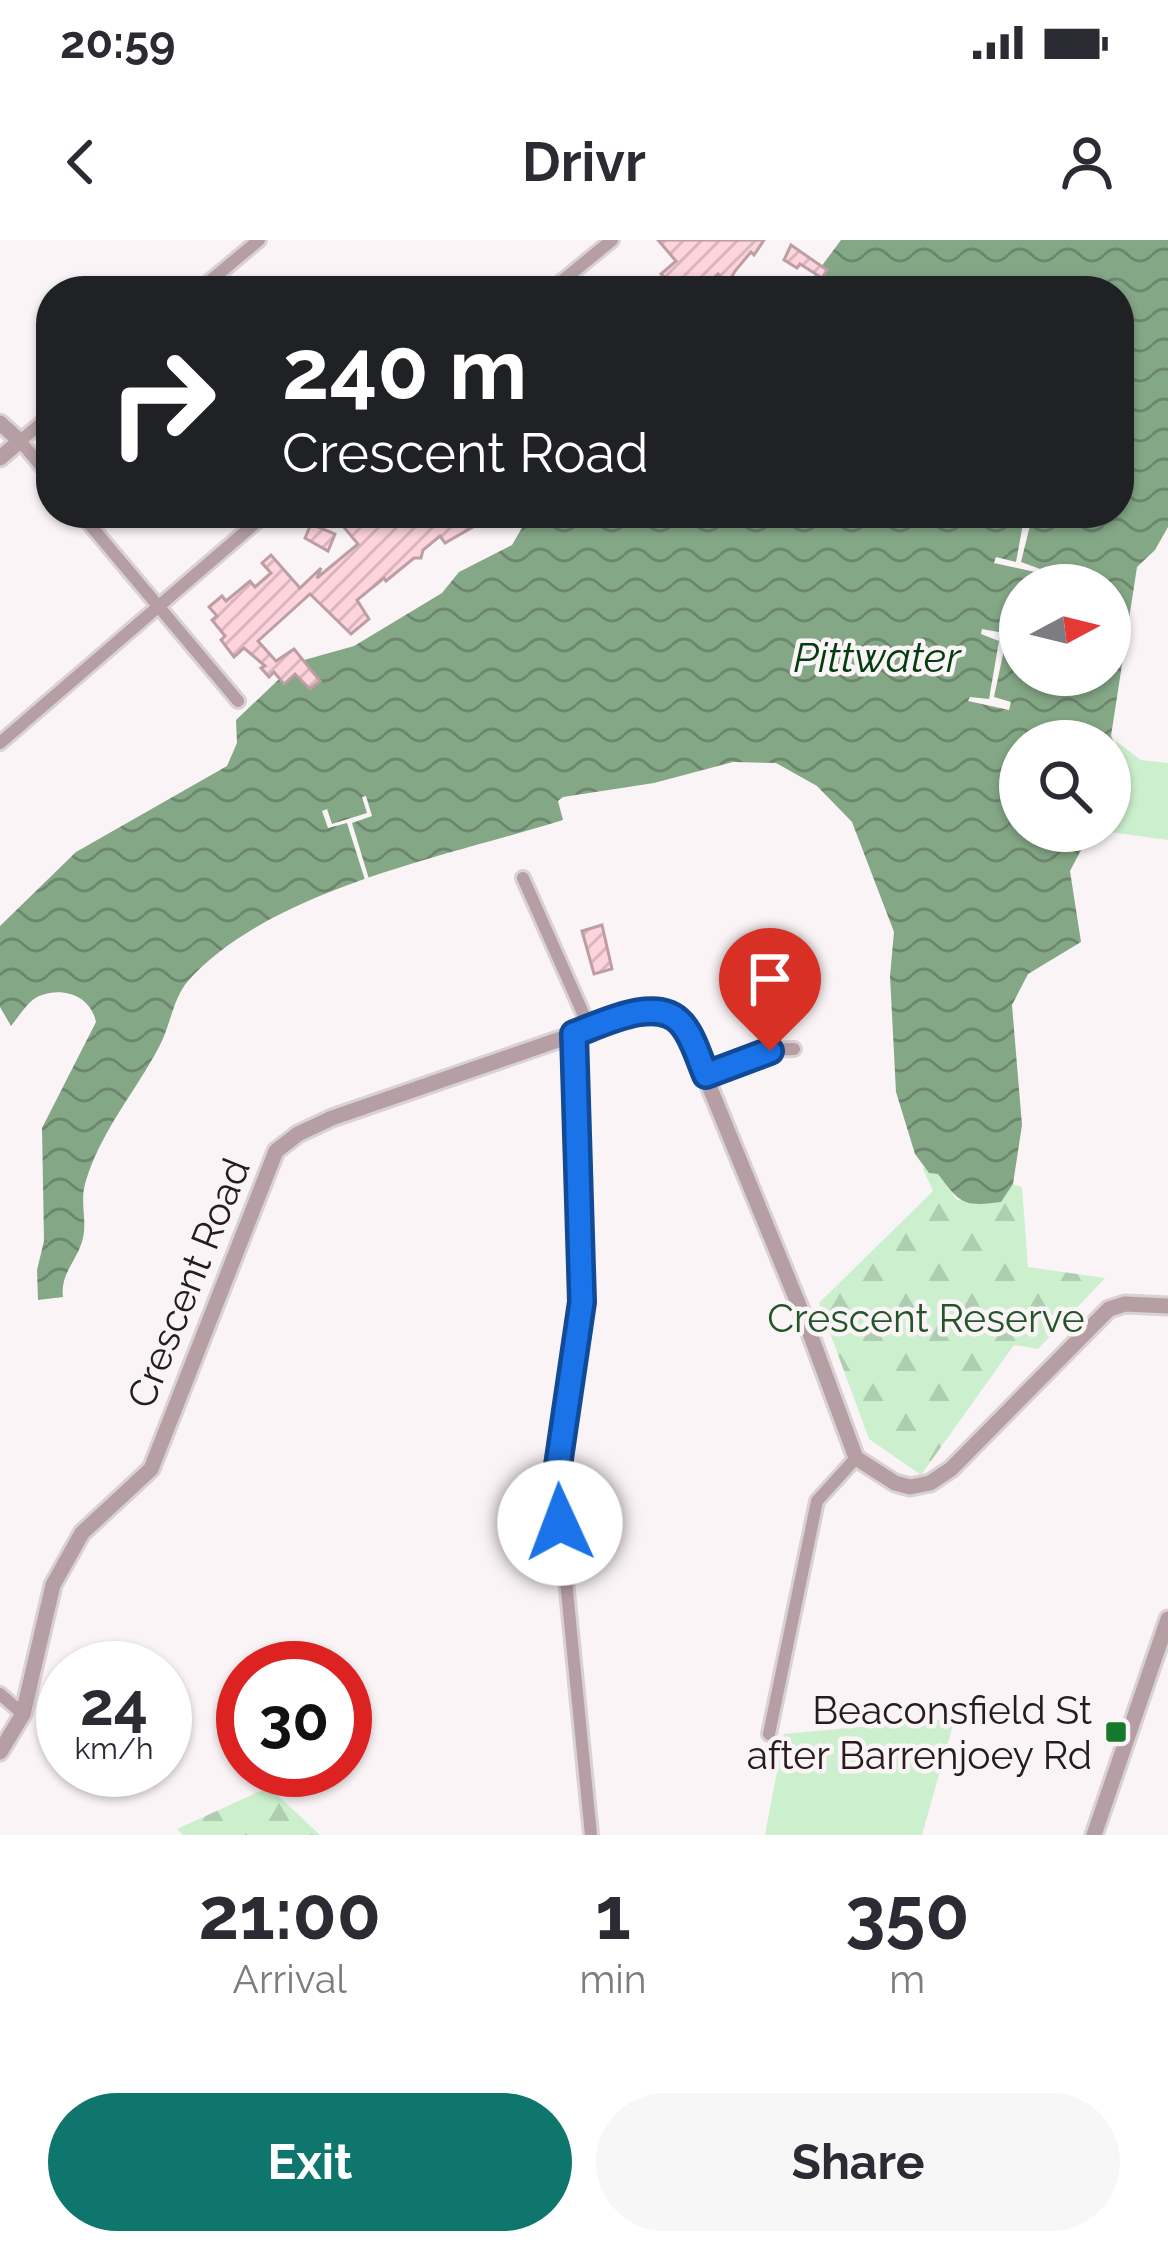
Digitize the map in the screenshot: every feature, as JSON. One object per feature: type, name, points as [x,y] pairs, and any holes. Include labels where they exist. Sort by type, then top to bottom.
[{"type":"street","points":[[216,276],[259,240]]},
{"type":"street","points":[[568,276],[611,240]]},
{"type":"street","points":[[0,423],[36,460]]},
{"type":"street","points":[[0,458],[36,428]]},
{"type":"street","points":[[92,528],[238,701]]},
{"type":"street","points":[[0,743],[249,528]]},
{"type":"street","points":[[523,878],[582,1032],[582,1302],[556,1479],[592,1835]]},
{"type":"street","name":"Crescent Road","points":[[0,1752],[23,1714],[53,1585],[82,1533],[151,1468],[276,1151],[332,1118],[636,1013],[665,1013],[685,1027],[856,1458]]},
{"type":"street","points":[[706,1075],[770,1051],[794,1049]]},
{"type":"street","points":[[770,1734],[817,1501],[856,1458],[895,1483],[910,1487],[930,1483],[951,1469],[1108,1309],[1143,1303],[1168,1306]]},
{"type":"street","points":[[1094,1835],[1168,1619]]},
{"type":"street","points":[[0,1694],[23,1714]]},
{"type":"path","points":[[44,1241],[52,1241]]},
{"type":"green space","points":[[1131,752],[1141,760],[1168,763],[1168,840],[1131,835]]},
{"type":"green space","name":"Crescent Reserve","points":[[922,1167],[938,1174],[957,1200],[1001,1202],[1013,1184],[1022,1187],[1028,1267],[1105,1278],[1038,1349],[1014,1345],[921,1475],[869,1439],[819,1303],[933,1191]]},
{"type":"green space","points":[[955,1718],[922,1835],[765,1835],[784,1734]]},
{"type":"green space","points":[[247,1797],[280,1797],[320,1835],[183,1835],[177,1829]]},
{"type":"water","name":"Pittwater","points":[[841,240],[1168,240],[1168,527],[1155,550],[1137,567],[1131,606],[1131,564],[999,564],[999,696],[1117,696],[1113,720],[999,720],[999,852],[1080,852],[1070,871],[1081,942],[1028,974],[1012,1005],[1022,1125],[1013,1184],[1001,1202],[964,1201],[938,1174],[929,1173],[915,1154],[896,1092],[890,976],[894,932],[852,822],[817,786],[776,763],[733,762],[654,783],[563,797],[558,801],[563,820],[313,899],[223,949],[183,988],[159,1047],[99,1147],[84,1191],[83,1238],[64,1281],[63,1297],[38,1300],[37,1270],[44,1241],[42,1128],[96,1022],[82,1000],[57,992],[35,998],[11,1026],[0,1007],[0,926],[76,852],[227,766],[237,743],[236,720],[297,662],[354,646],[442,593],[459,572],[512,545],[522,528],[1134,528],[1134,276],[814,276]]},
{"type":"pier","points":[[1022,528],[1029,528],[1021,562],[1026,564],[994,563],[996,557],[1016,562]]},
{"type":"pier","points":[[982,629],[999,632],[999,641],[981,634]]},
{"type":"pier","points":[[999,641],[994,697],[1011,702],[1009,710],[968,701],[970,697],[989,699]]},
{"type":"pier","points":[[366,796],[372,816],[352,823],[369,879],[365,880],[347,823],[328,828],[322,811],[327,809],[332,824],[367,813],[362,797]]},
{"type":"building","points":[[658,240],[764,240],[732,276],[661,274],[676,261]]},
{"type":"building","points":[[791,245],[827,270],[819,276],[784,260]]},
{"type":"building","points":[[309,528],[335,534],[328,551],[305,538]]},
{"type":"building","points":[[345,528],[471,528],[445,543],[440,536],[423,550],[421,558],[414,558],[357,600],[369,619],[351,634],[310,594],[258,641],[276,661],[294,649],[320,681],[310,689],[295,674],[284,684],[274,672],[269,677],[261,668],[265,666],[244,648],[234,657],[221,640],[225,636],[212,620],[217,616],[209,607],[222,596],[226,601],[250,581],[255,587],[271,573],[262,563],[271,555],[300,588],[358,544]]},
{"type":"building","points":[[602,925],[612,969],[594,974],[582,931]]},
{"type":"place","name":"Beaconsfield St after Barrenjoey Rd","points":[[1116,1732]]},
{"type":"route","points":[[560,1523],[556,1479],[582,1302],[574,1034],[653,1011],[676,1018],[685,1027],[706,1075],[770,1051]]}]
